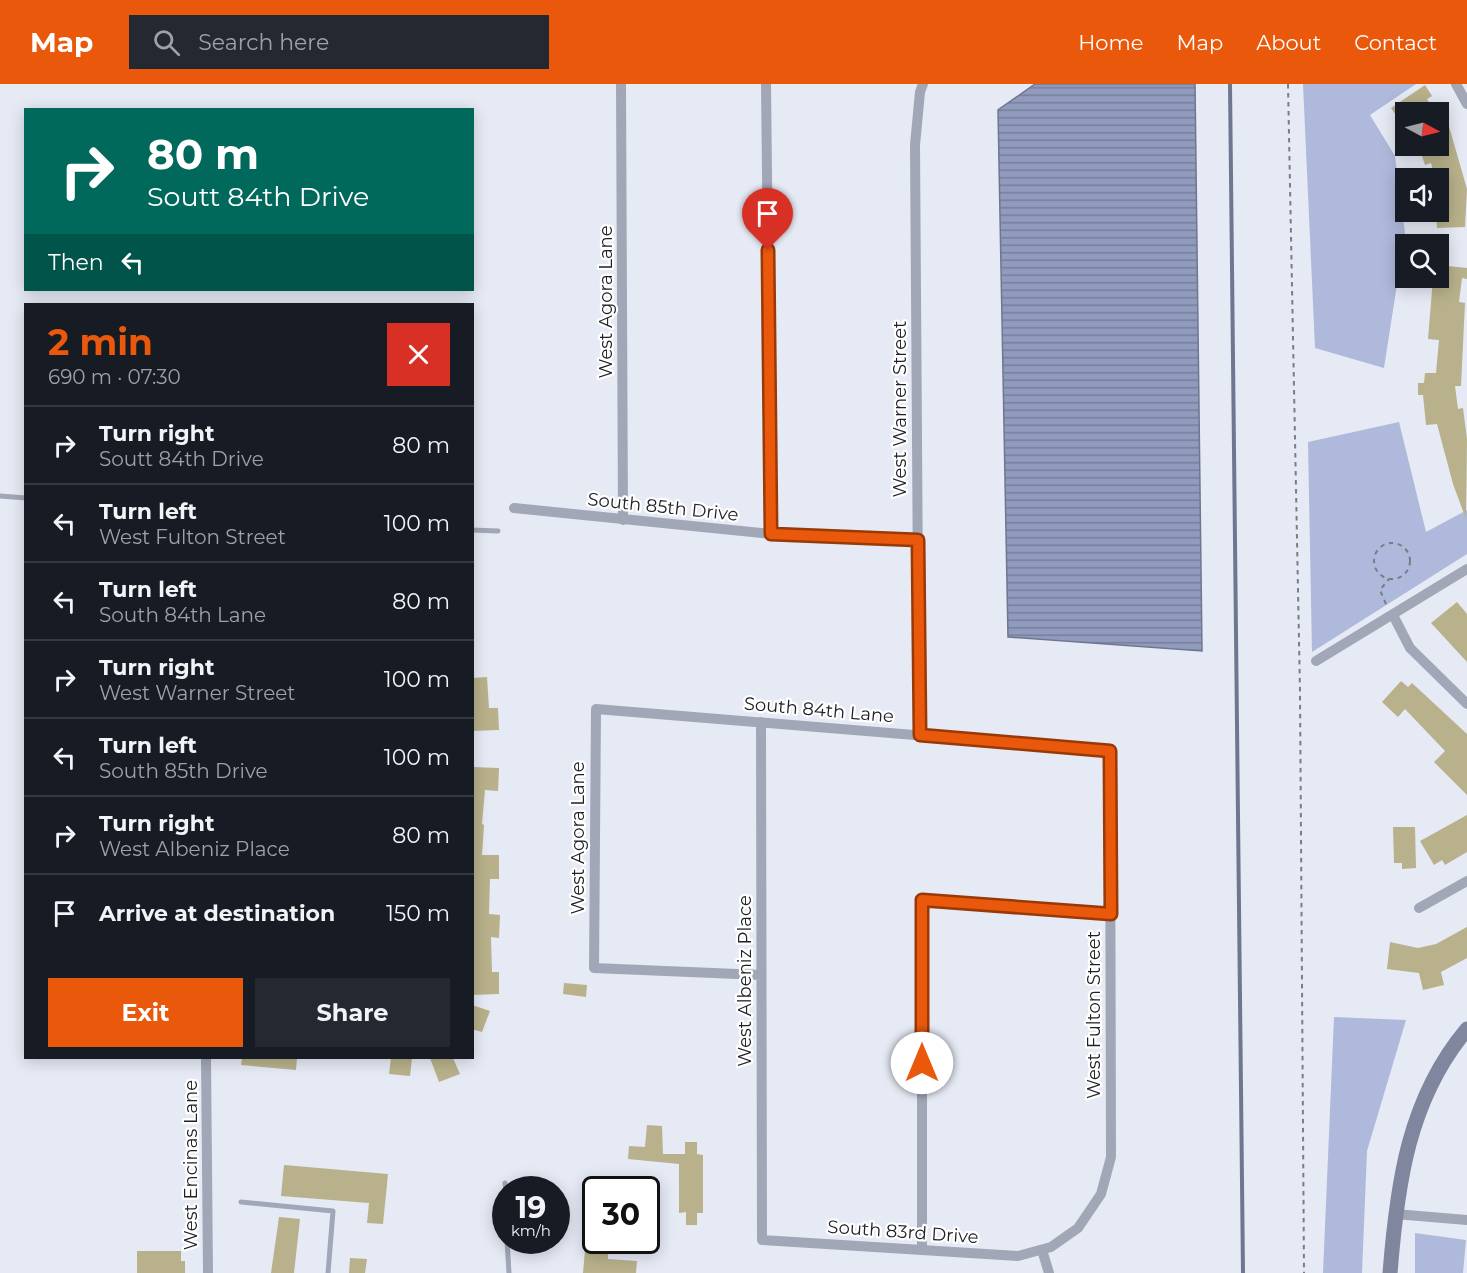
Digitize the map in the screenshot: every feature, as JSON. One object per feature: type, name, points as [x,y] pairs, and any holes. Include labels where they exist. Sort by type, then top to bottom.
[{"type":"street","name":"West Agora Lane","points":[[621,84],[623,520]]},
{"type":"street","points":[[766,84],[771,534]]},
{"type":"street","name":"West Warner Street","points":[[920,735],[915,145],[920,92],[923,84]]},
{"type":"street","points":[[1456,84],[1467,104]]},
{"type":"street","name":"South 85th Drive","points":[[514,508],[771,534],[918,540]]},
{"type":"street","points":[[1316,661],[1467,569]]},
{"type":"street","points":[[1393,615],[1410,648],[1467,704]]},
{"type":"street","name":"West Agora Lane","points":[[596,709],[594,968],[761,975]]},
{"type":"street","name":"South 84th Lane","points":[[596,709],[1110,751]]},
{"type":"street","name":"West Albeniz Place","points":[[761,722],[762,1240]]},
{"type":"street","name":"West Fulton Street","points":[[1042,1250],[1051,1247],[1078,1228],[1101,1194],[1111,1156],[1110,751]]},
{"type":"street","points":[[1419,908],[1467,881]]},
{"type":"street","points":[[922,1250],[922,900],[1111,914]]},
{"type":"street","points":[[1390,1273],[1395,1214],[1408,1146],[1424,1095],[1455,1044],[1467,1029]]},
{"type":"street","name":"West Encinas Lane","points":[[206,1059],[208,1273]]},
{"type":"street","points":[[1395,1214],[1467,1220]]},
{"type":"street","name":"South 83rd Drive","points":[[762,1240],[1018,1256],[1042,1250]]},
{"type":"street","points":[[1042,1250],[1049,1273]]},
{"type":"lane","points":[[0,496],[24,498]]},
{"type":"lane","points":[[474,530],[498,531]]},
{"type":"lane","points":[[241,1202],[333,1211],[328,1273]]},
{"type":"lane","points":[[508,1254],[509,1273]]},
{"type":"path","points":[[1288,84],[1300,691],[1304,1273]]},
{"type":"path","points":[[1389,579],[1377,572],[1374,561],[1381,547],[1395,543],[1406,550],[1409,564],[1405,574],[1389,579],[1380,590],[1393,615]]},
{"type":"shaded area","points":[[1035,84],[1195,84],[1202,651],[1008,637],[998,110]]},
{"type":"shaded area","points":[[1303,84],[1416,84],[1370,115],[1395,156],[1395,222],[1404,222],[1405,233],[1395,234],[1396,288],[1384,368],[1315,348]]},
{"type":"shaded area","points":[[1399,422],[1426,532],[1467,510],[1467,554],[1312,652],[1308,442]]},
{"type":"shaded area","points":[[1334,1017],[1406,1020],[1367,1151],[1362,1273],[1323,1273]]},
{"type":"shaded area","points":[[1415,1233],[1466,1240],[1463,1273],[1415,1273]]},
{"type":"building","points":[[1425,85],[1432,96],[1427,99],[1429,102],[1400,102]]},
{"type":"building","points":[[1449,126],[1467,189],[1465,227],[1437,228],[1437,222],[1449,222],[1449,168],[1432,168],[1431,163],[1425,165],[1422,156],[1449,156]]},
{"type":"building","points":[[1449,266],[1467,268],[1467,279],[1462,278],[1459,302],[1465,303],[1461,386],[1455,386],[1458,409],[1463,408],[1467,439],[1466,519],[1453,484],[1437,424],[1426,425],[1423,395],[1418,395],[1418,383],[1424,383],[1425,373],[1436,373],[1439,340],[1428,339],[1432,288],[1449,288]]},
{"type":"building","points":[[1457,602],[1467,614],[1467,662],[1431,623]]},
{"type":"building","points":[[487,677],[489,708],[498,708],[499,730],[474,731],[474,678]]},
{"type":"building","points":[[1401,681],[1408,687],[1412,683],[1467,734],[1467,795],[1434,762],[1445,751],[1405,709],[1398,717],[1382,702]]},
{"type":"building","points":[[474,767],[499,768],[498,791],[485,790],[482,855],[499,855],[499,879],[490,879],[489,914],[500,915],[499,938],[491,937],[492,972],[499,972],[499,994],[474,995]]},
{"type":"building","points":[[1467,815],[1467,852],[1445,865],[1442,860],[1434,865],[1420,841]]},
{"type":"building","points":[[1393,827],[1415,827],[1416,868],[1402,869],[1402,863],[1394,863]]},
{"type":"building","points":[[1467,927],[1467,958],[1441,972],[1444,985],[1423,990],[1419,973],[1387,969],[1390,942],[1418,948],[1436,944]]},
{"type":"building","points":[[564,983],[587,985],[586,997],[563,994]]},
{"type":"building","points":[[474,1006],[490,1011],[482,1032],[474,1030]]},
{"type":"building","points":[[242,1059],[297,1059],[296,1070],[241,1065]]},
{"type":"building","points":[[391,1059],[412,1059],[410,1076],[389,1074]]},
{"type":"building","points":[[430,1059],[453,1059],[460,1074],[439,1082]]},
{"type":"building","points":[[647,1125],[662,1126],[663,1154],[685,1154],[685,1142],[697,1142],[697,1154],[703,1155],[703,1213],[697,1213],[697,1225],[686,1225],[686,1212],[679,1213],[679,1164],[628,1159],[629,1146],[645,1147]]},
{"type":"building","points":[[284,1165],[388,1174],[383,1224],[367,1223],[369,1203],[281,1196]]},
{"type":"building","points":[[279,1217],[300,1219],[294,1273],[271,1273]]},
{"type":"building","points":[[137,1251],[181,1251],[181,1261],[185,1261],[185,1273],[137,1273]]},
{"type":"building","points":[[585,1254],[608,1254],[608,1259],[637,1261],[636,1273],[583,1273]]},
{"type":"building","points":[[350,1258],[367,1259],[365,1273],[349,1273]]},
{"type":"waterway","points":[[1230,84],[1243,1273]]},
{"type":"route","points":[[768,250],[771,534],[918,540],[920,735],[1110,751],[1111,914],[922,900],[922,1063]]}]
